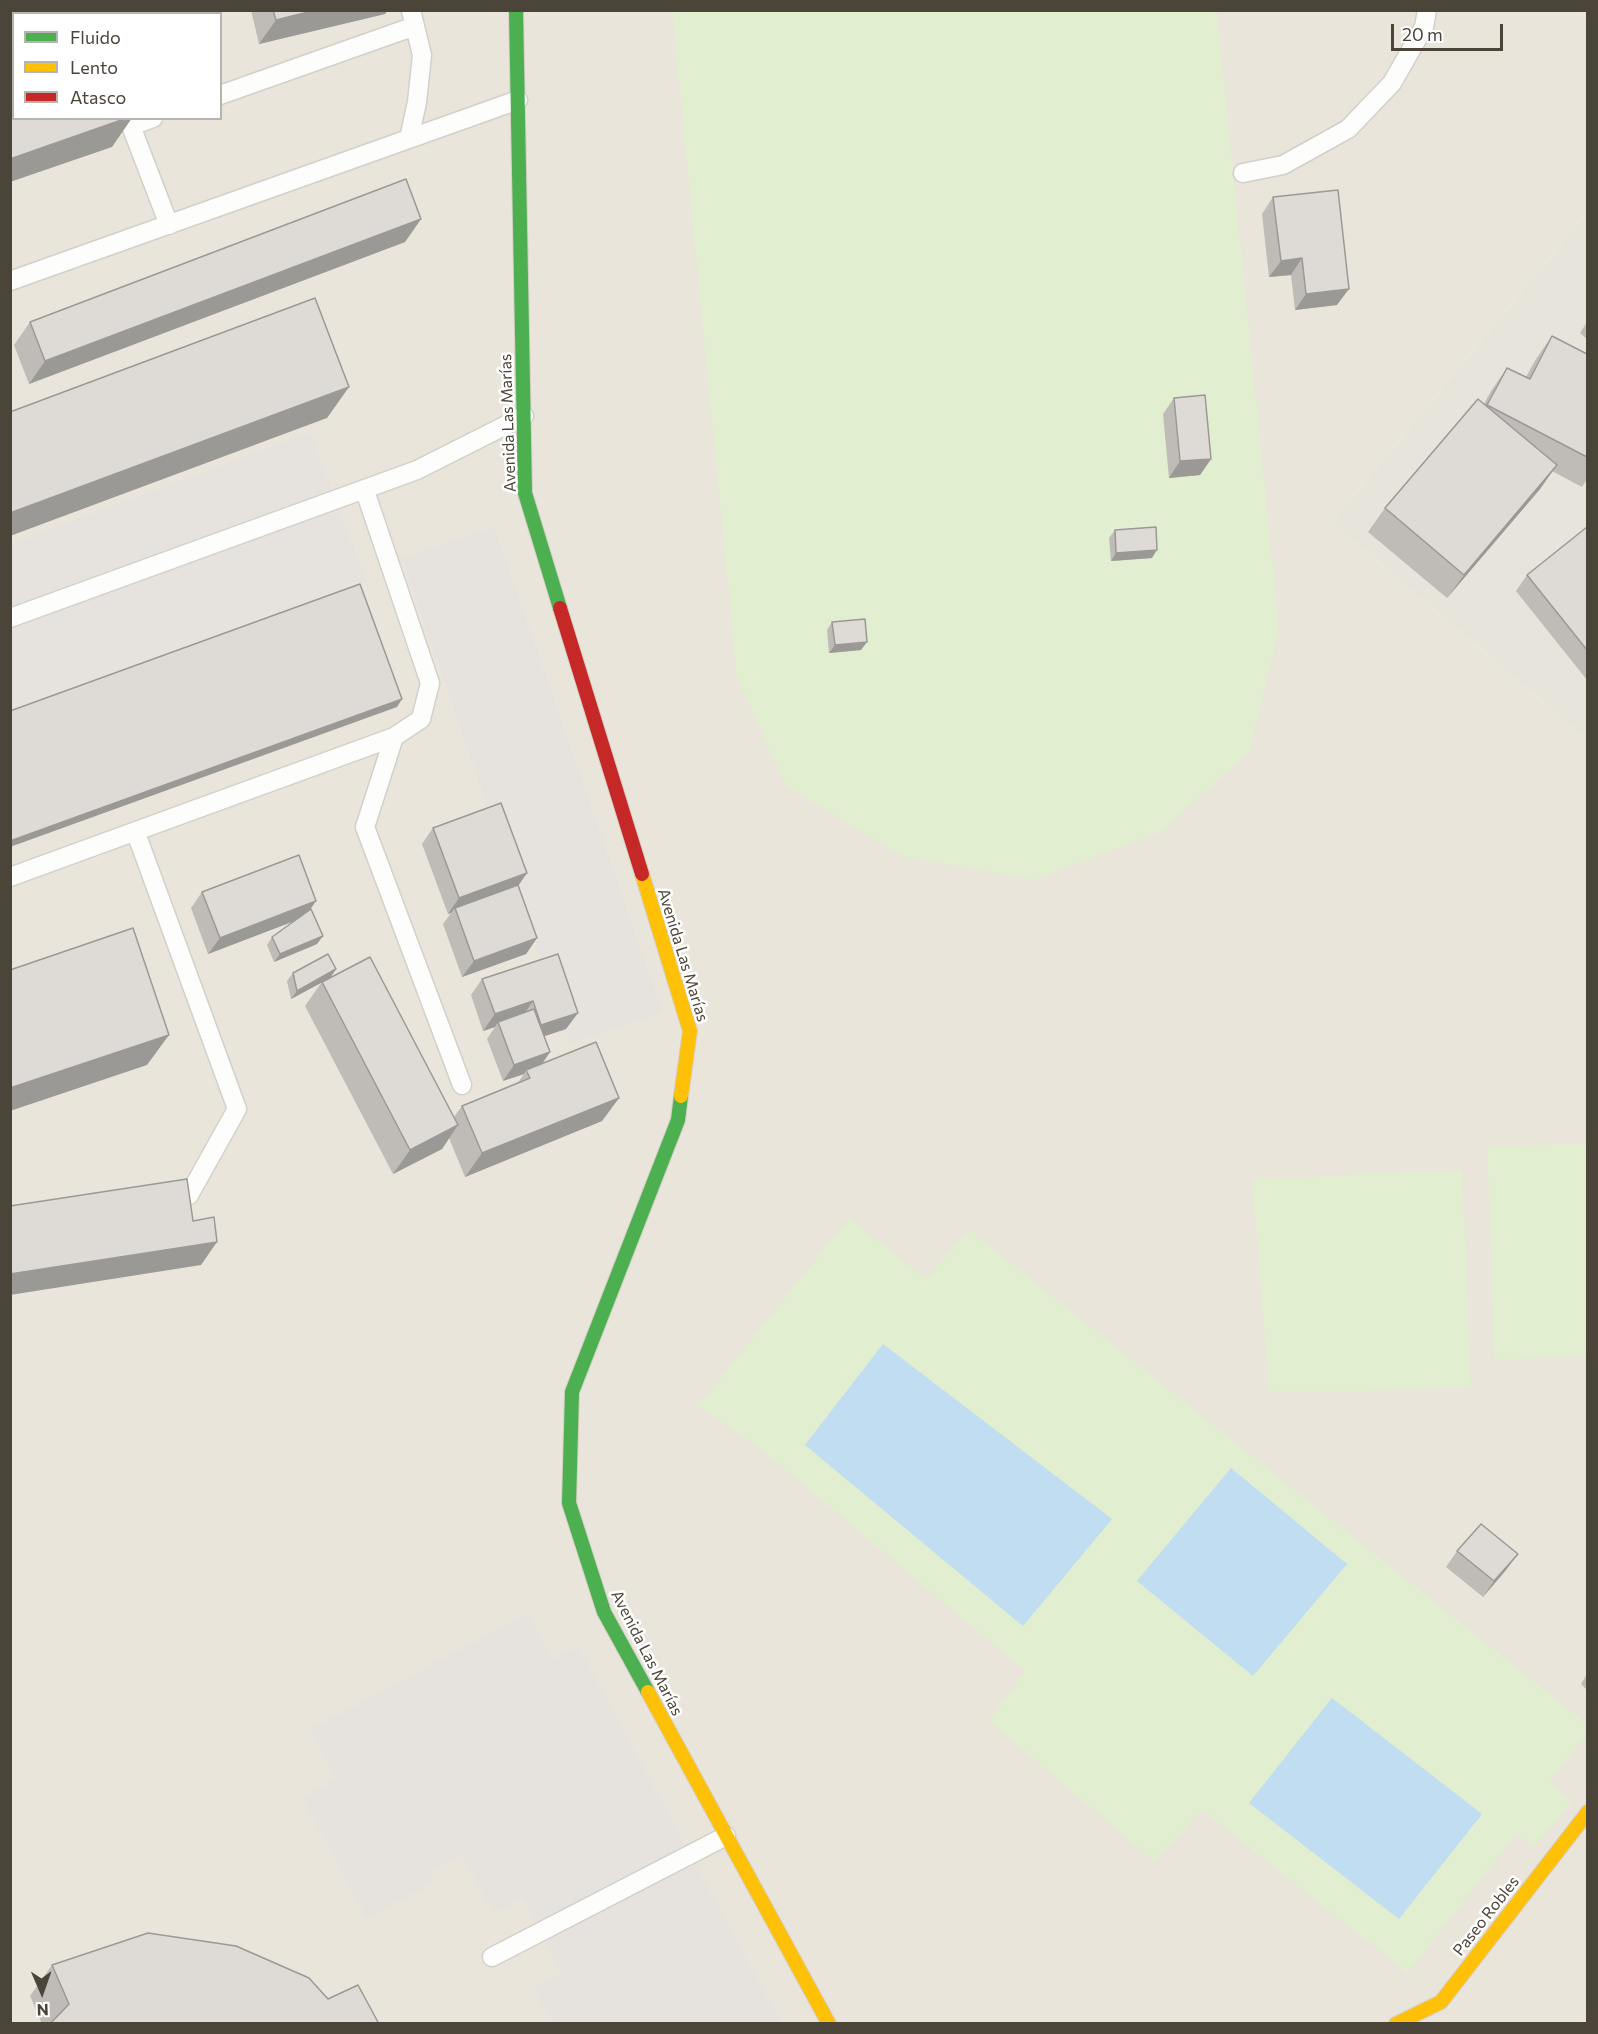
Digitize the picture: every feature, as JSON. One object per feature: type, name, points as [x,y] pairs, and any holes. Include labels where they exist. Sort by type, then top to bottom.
[{"type":"street","name":"Avenida Las Marías","points":[[516,10],[525,493],[690,1031],[678,1120],[572,1392],[569,1503],[604,1612],[829,2024]]},
{"type":"street","name":"Paseo Robles","points":[[1396,2024],[1441,2002],[1587,1812]]},
{"type":"lane","points":[[1243,173],[1283,165],[1348,129],[1392,83],[1424,27],[1427,10]]},
{"type":"lane","points":[[222,94],[413,18],[422,55],[410,139]]},
{"type":"lane","points":[[10,281],[518,100]]},
{"type":"lane","points":[[148,120],[131,126],[169,225]]},
{"type":"lane","points":[[10,618],[365,491],[417,470],[524,416]]},
{"type":"lane","points":[[10,878],[393,737],[421,719],[430,683],[365,491]]},
{"type":"lane","points":[[393,737],[365,827],[462,1085]]},
{"type":"lane","points":[[136,833],[237,1109],[189,1196],[155,1201]]},
{"type":"lane","points":[[492,1957],[726,1836]]},
{"type":"shaded area","points":[[11,11],[1587,11],[1587,213],[1332,522],[1587,740],[1587,2023],[11,2024]]},
{"type":"shaded area","points":[[1587,213],[1587,740],[1332,522]]},
{"type":"shaded area","points":[[310,432],[366,581],[11,710],[11,544]]},
{"type":"shaded area","points":[[494,527],[662,1012],[570,1043],[402,559]]},
{"type":"shaded area","points":[[527,1614],[552,1659],[578,1646],[781,2023],[553,2023],[534,1988],[562,1973],[523,1898],[494,1913],[462,1855],[429,1873],[434,1882],[367,1918],[303,1798],[337,1779],[310,1730]]},
{"type":"green space","points":[[672,11],[1217,11],[1279,628],[1249,752],[1162,831],[1035,880],[902,856],[786,786],[737,678]]},
{"type":"green space","points":[[1587,1143],[1587,1356],[1495,1360],[1487,1146]]},
{"type":"green space","points":[[1462,1170],[1471,1387],[1369,1391],[1269,1391],[1252,1179]]},
{"type":"green space","points":[[849,1218],[926,1279],[969,1230],[1587,1724],[1587,1733],[1550,1782],[1572,1802],[1534,1846],[1516,1834],[1408,1973],[1202,1810],[1154,1861],[989,1721],[1025,1671],[761,1449],[698,1406]]},
{"type":"water","points":[[883,1344],[1112,1519],[1023,1626],[805,1445]]},
{"type":"water","points":[[1231,1468],[1347,1564],[1253,1676],[1137,1581]]},
{"type":"water","points":[[1332,1698],[1482,1814],[1399,1919],[1249,1803]]},
{"type":"building","points":[[10,10],[96,10],[96,12],[12,12],[12,120],[121,120],[10,159]]},
{"type":"building","points":[[273,10],[316,10],[276,20]]},
{"type":"building","points":[[406,179],[421,219],[45,361],[30,322]]},
{"type":"building","points":[[1338,190],[1349,289],[1306,294],[1302,258],[1281,261],[1273,197]]},
{"type":"building","points":[[315,298],[349,387],[10,513],[10,412]]},
{"type":"building","points":[[1552,336],[1587,354],[1587,457],[1487,405],[1507,368],[1530,379]]},
{"type":"building","points":[[1205,395],[1211,459],[1180,461],[1174,398]]},
{"type":"building","points":[[1478,399],[1557,465],[1464,575],[1385,508]]},
{"type":"building","points":[[1156,527],[1157,550],[1116,553],[1115,530]]},
{"type":"building","points":[[1587,527],[1587,650],[1527,575]]},
{"type":"building","points":[[360,584],[402,699],[10,841],[10,711]]},
{"type":"building","points":[[865,619],[867,642],[835,645],[832,622]]},
{"type":"building","points":[[501,803],[527,873],[459,898],[433,828]]},
{"type":"building","points":[[299,855],[316,901],[220,938],[202,892]]},
{"type":"building","points":[[518,885],[537,938],[474,961],[455,908]]},
{"type":"building","points":[[311,909],[323,936],[280,954],[272,937]]},
{"type":"building","points":[[133,928],[169,1035],[10,1088],[10,970]]},
{"type":"building","points":[[328,954],[336,969],[297,991],[293,973]]},
{"type":"building","points":[[558,954],[578,1013],[541,1025],[533,1001],[495,1014],[482,979]]},
{"type":"building","points":[[370,957],[458,1125],[410,1150],[322,982]]},
{"type":"building","points":[[534,1009],[550,1052],[514,1065],[498,1022]]},
{"type":"building","points":[[596,1042],[619,1098],[482,1153],[462,1106],[530,1078],[526,1070]]},
{"type":"building","points":[[187,1179],[193,1221],[214,1217],[217,1242],[10,1274],[10,1206]]},
{"type":"building","points":[[1481,1524],[1518,1554],[1494,1581],[1457,1551]]},
{"type":"building","points":[[148,1933],[236,1946],[309,1978],[328,1999],[358,1985],[379,2024],[50,2024],[69,2004],[52,1965]]},
{"type":"traffic: fast","points":[[516,10],[525,493],[560,608]]},
{"type":"traffic: fast","points":[[648,1692],[604,1612],[569,1503],[572,1392],[678,1120],[681,1096]]},
{"type":"traffic: slow","points":[[642,874],[690,1031],[681,1096]]},
{"type":"traffic: slow","points":[[648,1692],[829,2024]]},
{"type":"traffic: slow","points":[[1396,2024],[1441,2002],[1588,1812]]},
{"type":"traffic: jam","points":[[560,608],[642,874]]}]
